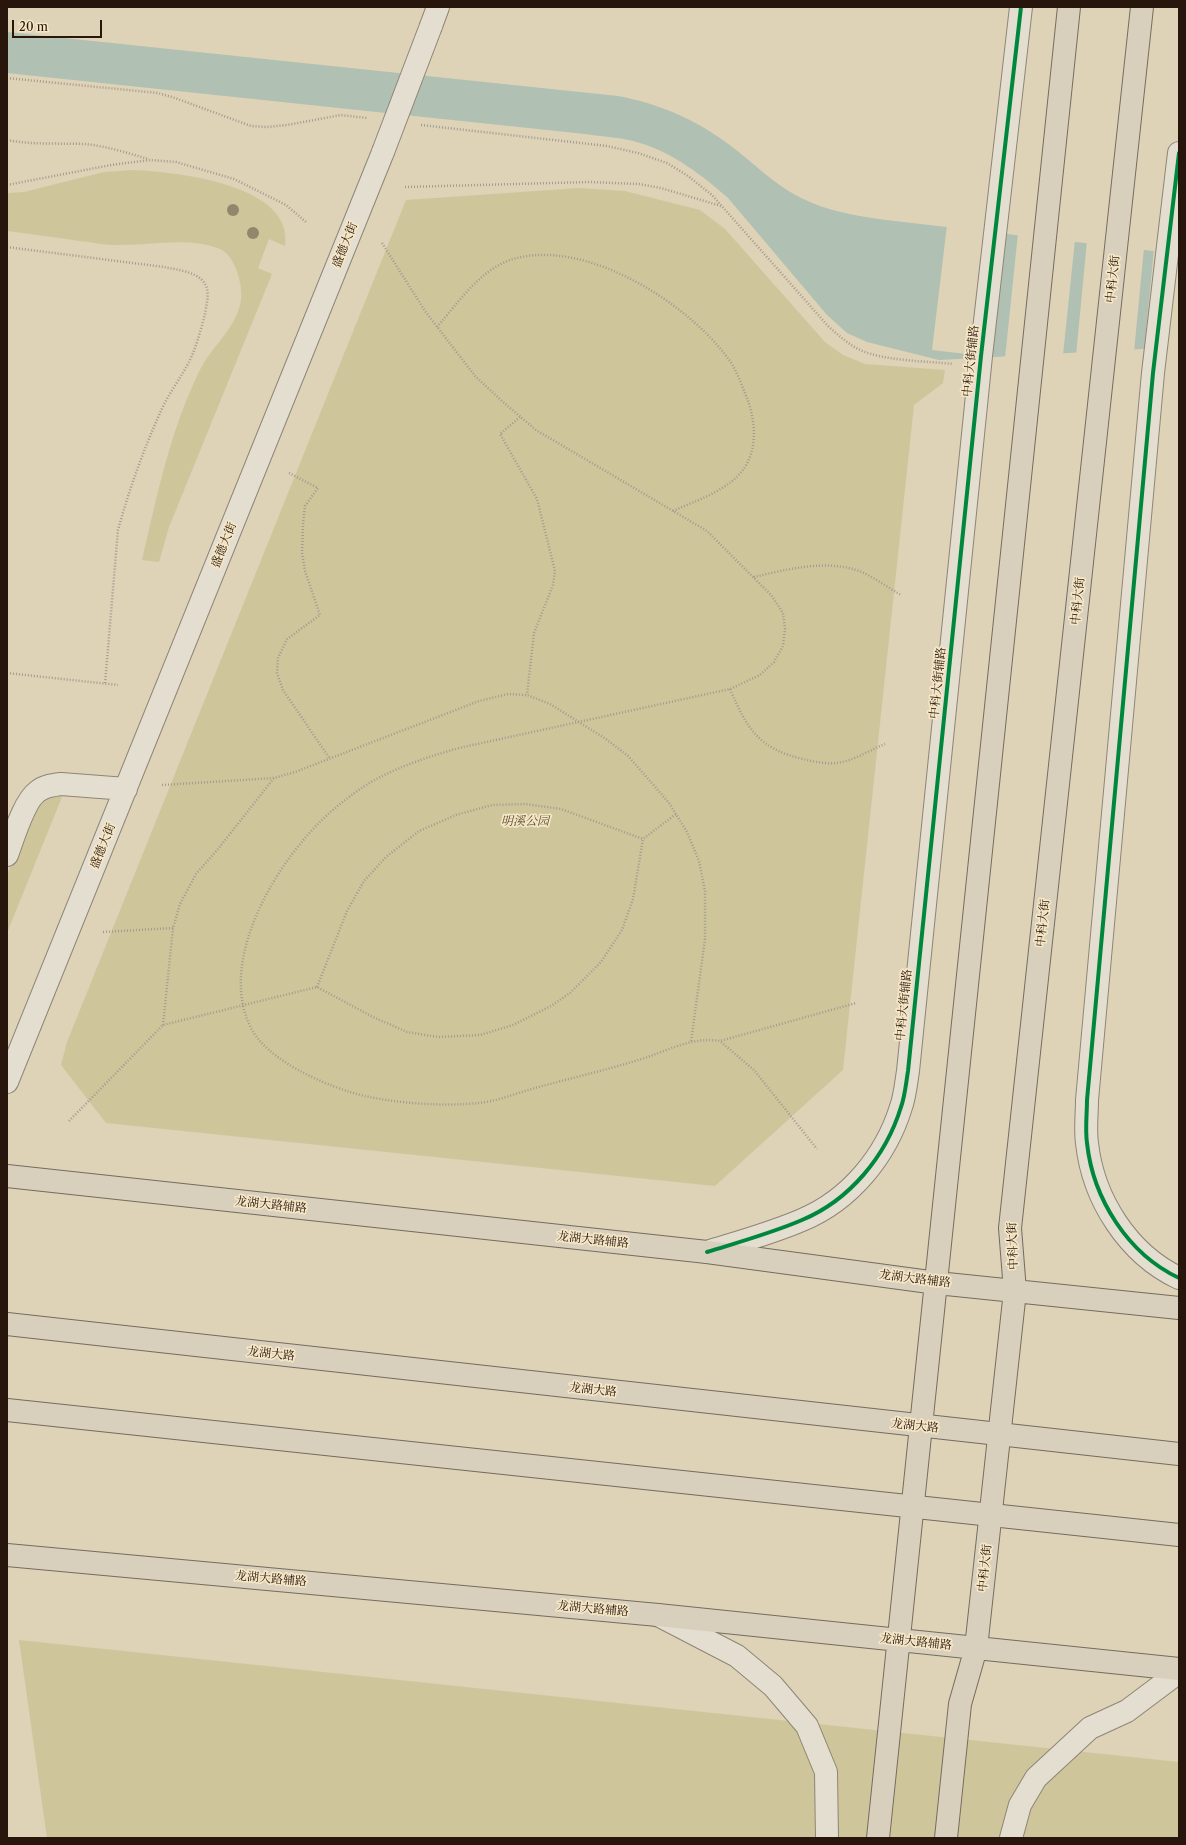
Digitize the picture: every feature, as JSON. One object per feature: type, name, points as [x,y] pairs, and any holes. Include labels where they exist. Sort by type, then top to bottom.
[{"type":"main road","points":[[878,1838],[1069,7]]},
{"type":"main road","name":"中科大街","points":[[946,1838],[960,1704],[976,1648],[1015,1291],[1010,1228],[1142,7]]},
{"type":"main road","name":"龙湖大路辅路","points":[[7,1176],[707,1252],[937,1283],[1179,1308]]},
{"type":"main road","name":"龙湖大路","points":[[7,1324],[1179,1454]]},
{"type":"main road","points":[[7,1410],[1179,1535]]},
{"type":"main road","name":"龙湖大路辅路","points":[[7,1555],[658,1615],[1179,1671]]},
{"type":"street","name":"中科大街辅路","points":[[707,1252],[803,1220],[832,1204],[858,1183],[877,1157],[892,1131],[902,1106],[908,1071],[981,356],[1021,7]]},
{"type":"street","name":"盛德大街","points":[[7,1082],[383,152],[435,17]]},
{"type":"street","points":[[1179,153],[1153,373],[1087,1100],[1087,1143],[1095,1183],[1117,1225],[1140,1252],[1168,1273],[1179,1278]]},
{"type":"street","points":[[7,854],[29,800],[37,792],[51,785],[61,784],[126,789]]},
{"type":"street","points":[[658,1615],[736,1656],[773,1686],[807,1726],[826,1772],[827,1838]]},
{"type":"street","points":[[1011,1838],[1020,1805],[1036,1778],[1090,1728],[1127,1711],[1179,1671]]},
{"type":"path","points":[[7,78],[158,94],[175,98],[251,126],[267,128],[340,115],[372,119]]},
{"type":"path","points":[[419,124],[607,146],[667,163],[688,176],[712,195],[828,326],[845,342],[876,356],[953,364]]},
{"type":"path","points":[[7,140],[36,143],[86,144],[110,148],[150,160]]},
{"type":"path","points":[[7,185],[111,165],[150,160],[176,162],[234,178],[286,206],[306,222]]},
{"type":"path","points":[[405,188],[590,182],[639,184],[661,188],[721,206]]},
{"type":"path","points":[[382,243],[425,311],[475,376],[536,430],[707,531],[771,594],[783,613],[785,629],[784,646],[774,662],[760,675],[730,689],[459,748],[416,761],[376,779],[340,805],[301,842],[280,871],[257,913],[244,953],[241,979],[243,1006],[251,1029],[273,1054],[308,1074],[351,1092],[394,1100],[441,1104],[481,1103],[636,1061],[691,1042],[706,1039],[720,1041],[856,1003]]},
{"type":"path","points":[[7,247],[184,271],[201,279],[207,290],[206,308],[201,332],[190,360],[161,411],[124,507],[118,530],[105,684]]},
{"type":"path","points":[[437,327],[471,288],[491,269],[509,260],[530,255],[556,255],[590,263],[619,274],[652,290],[677,308],[700,327],[728,358],[753,414],[754,435],[752,451],[745,467],[735,479],[719,490],[673,511]]},
{"type":"path","points":[[520,417],[500,434],[537,500],[555,571],[553,585],[534,633],[527,695]]},
{"type":"path","points":[[289,473],[318,488],[305,506],[302,553],[304,571],[320,615],[287,639],[278,658],[277,673],[283,690],[330,759]]},
{"type":"path","points":[[753,577],[790,569],[823,566],[843,567],[863,573],[901,595]]},
{"type":"path","points":[[7,673],[118,685]]},
{"type":"path","points":[[730,689],[742,718],[753,731],[769,747],[790,756],[816,762],[837,763],[885,744]]},
{"type":"path","points":[[162,785],[274,778],[330,759],[479,701],[508,694],[527,695],[550,704],[606,739],[628,756],[669,803],[687,832],[699,860],[705,891],[705,939],[691,1042]]},
{"type":"path","points":[[163,1025],[173,928],[180,904],[196,874],[218,850],[274,778]]},
{"type":"path","points":[[317,987],[347,910],[364,881],[386,857],[419,831],[456,816],[492,805],[526,804],[561,810],[643,839]]},
{"type":"path","points":[[69,1121],[163,1025],[317,987],[372,1017],[407,1032],[438,1037],[480,1035],[513,1025],[551,1006],[570,993],[601,962],[622,930],[633,899],[643,839],[676,814]]},
{"type":"path","points":[[103,932],[173,928]]},
{"type":"path","points":[[720,1041],[754,1070],[816,1149]]},
{"type":"green space","points":[[134,170],[176,174],[202,179],[229,186],[252,195],[271,208],[283,225],[285,246],[269,239],[258,268],[272,274],[169,527],[159,562],[142,560],[165,464],[180,417],[199,372],[237,315],[241,299],[241,291],[235,266],[231,258],[220,249],[195,243],[168,242],[110,245],[7,231],[7,193],[24,192],[104,172]]},
{"type":"green space","name":"明溪公园","points":[[579,188],[625,191],[700,210],[725,229],[825,342],[843,355],[865,364],[945,370],[943,383],[914,405],[843,1070],[715,1186],[106,1123],[61,1065],[67,1042],[406,200]]},
{"type":"green space","points":[[64,792],[7,933],[7,875],[32,812],[39,804]]},
{"type":"green space","points":[[19,1640],[1179,1762],[1179,1838],[47,1838]]},
{"type":"shaded area","points":[[7,32],[618,96],[634,99],[678,114],[705,128],[789,191],[820,206],[853,215],[886,220],[1179,254],[1179,347],[939,360],[867,342],[847,333],[827,315],[728,198],[687,166],[652,147],[626,139],[585,134],[7,73]]},
{"type":"pier","points":[[947,225],[1007,232],[992,357],[932,350]]},
{"type":"pier","points":[[1018,233],[1075,240],[1063,355],[1005,358]]},
{"type":"pier","points":[[1087,241],[1144,248],[1134,352],[1076,355]]},
{"type":"pier","points":[[1154,249],[1179,252],[1179,349],[1144,351]]},
{"type":"cycle path","points":[[707,1252],[791,1225],[836,1201],[864,1174],[876,1159],[886,1143],[904,1098],[981,356],[1021,7]]},
{"type":"cycle path","points":[[1179,153],[1153,373],[1087,1100],[1086,1127],[1091,1164],[1097,1184],[1105,1204],[1116,1222],[1129,1240],[1144,1255],[1161,1268],[1179,1278]]}]
